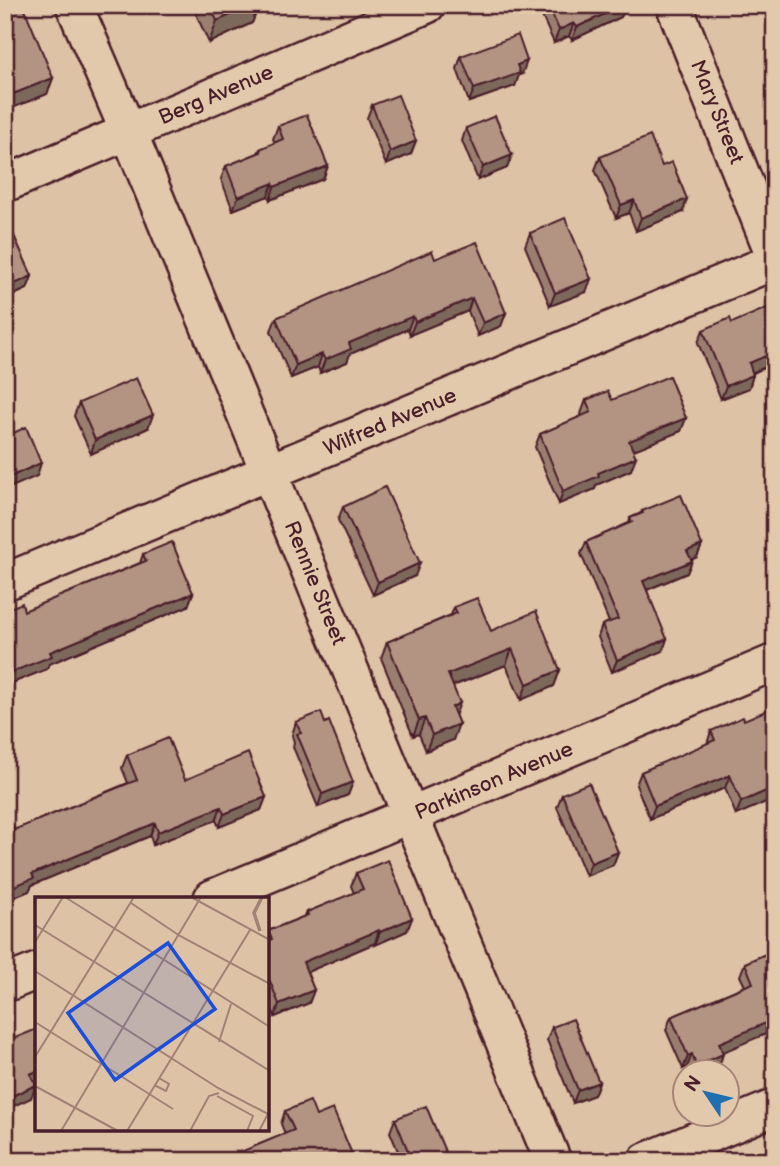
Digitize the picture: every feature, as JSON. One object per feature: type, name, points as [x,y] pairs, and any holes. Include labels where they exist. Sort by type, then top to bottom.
[{"type":"street","name":"Rennie Street","points":[[74,5],[553,1161]]},
{"type":"street","name":"Berg Avenue","points":[[5,184],[427,5]]},
{"type":"street","name":"Mary Street","points":[[674,5],[775,260]]},
{"type":"street","name":"Wilfred Avenue","points":[[5,583],[775,260]]},
{"type":"street","name":"Parkinson Avenue","points":[[214,897],[775,662]]},
{"type":"street","points":[[5,984],[35,972]]},
{"type":"street","points":[[646,1161],[775,1107]]},
{"type":"building","points":[[5,5],[23,5],[53,78],[13,94],[5,75]]},
{"type":"building","points":[[210,5],[252,5],[217,21]]},
{"type":"building","points":[[548,5],[624,5],[577,27],[574,23],[559,30]]},
{"type":"building","points":[[518,35],[527,61],[517,65],[520,73],[474,89],[461,56]]},
{"type":"building","points":[[398,95],[416,141],[390,152],[372,105]]},
{"type":"building","points":[[307,115],[328,166],[274,187],[273,183],[238,197],[226,166],[261,152],[260,149],[283,139],[278,126]]},
{"type":"building","points":[[495,116],[512,155],[483,167],[466,128]]},
{"type":"building","points":[[650,136],[662,166],[672,162],[687,199],[641,218],[634,200],[621,205],[600,157]]},
{"type":"building","points":[[5,216],[32,276],[10,286],[5,276]]},
{"type":"building","points":[[565,218],[591,279],[555,293],[530,233]]},
{"type":"building","points":[[477,242],[506,313],[483,323],[472,298],[415,322],[413,316],[349,343],[351,349],[325,360],[322,354],[296,365],[276,318],[432,251],[435,259]]},
{"type":"building","points":[[769,307],[775,321],[775,352],[749,363],[753,375],[726,386],[703,330],[730,318],[732,323]]},
{"type":"building","points":[[669,376],[686,418],[629,441],[636,457],[563,491],[540,434],[591,412],[586,400],[608,391],[612,400]]},
{"type":"building","points":[[136,378],[153,415],[95,440],[79,403]]},
{"type":"building","points":[[26,427],[41,463],[5,479],[5,437]]},
{"type":"building","points":[[385,487],[420,563],[378,582],[343,507]]},
{"type":"building","points":[[681,495],[702,545],[687,551],[692,561],[643,581],[667,639],[617,660],[602,625],[618,619],[586,542],[632,522],[630,518],[643,513],[642,511]]},
{"type":"building","points":[[172,542],[193,593],[50,652],[52,656],[12,672],[5,655],[5,610],[22,603],[24,611],[146,561],[143,554]]},
{"type":"building","points":[[477,598],[491,631],[536,611],[560,670],[527,684],[512,649],[448,674],[460,703],[452,707],[459,724],[432,735],[425,718],[419,720],[387,642],[457,613],[454,607]]},
{"type":"building","points":[[775,707],[775,787],[741,802],[730,775],[655,806],[641,772],[715,740],[711,731]]},
{"type":"building","points":[[321,712],[325,723],[329,721],[353,782],[322,794],[297,734],[301,733],[296,722]]},
{"type":"building","points":[[168,738],[185,780],[248,753],[266,797],[224,814],[221,807],[158,832],[155,823],[32,874],[34,878],[5,890],[5,808],[14,830],[137,780],[127,755]]},
{"type":"building","points":[[589,783],[618,852],[591,863],[562,794]]},
{"type":"building","points":[[388,860],[412,918],[303,962],[314,990],[279,1004],[270,981],[270,930],[363,889],[356,873]]},
{"type":"building","points":[[775,950],[775,1019],[719,1043],[723,1054],[714,1058],[693,1058],[692,1054],[688,1056],[671,1017],[753,983],[745,963]]},
{"type":"building","points":[[5,1017],[15,1038],[35,1030],[35,1072],[30,1074],[35,1085],[5,1099]]},
{"type":"building","points":[[573,1019],[599,1082],[578,1090],[552,1027]]},
{"type":"building","points":[[310,1101],[316,1116],[333,1109],[355,1161],[245,1161],[241,1152],[294,1130],[285,1111]]},
{"type":"building","points":[[426,1106],[449,1161],[412,1161],[395,1119]]}]
